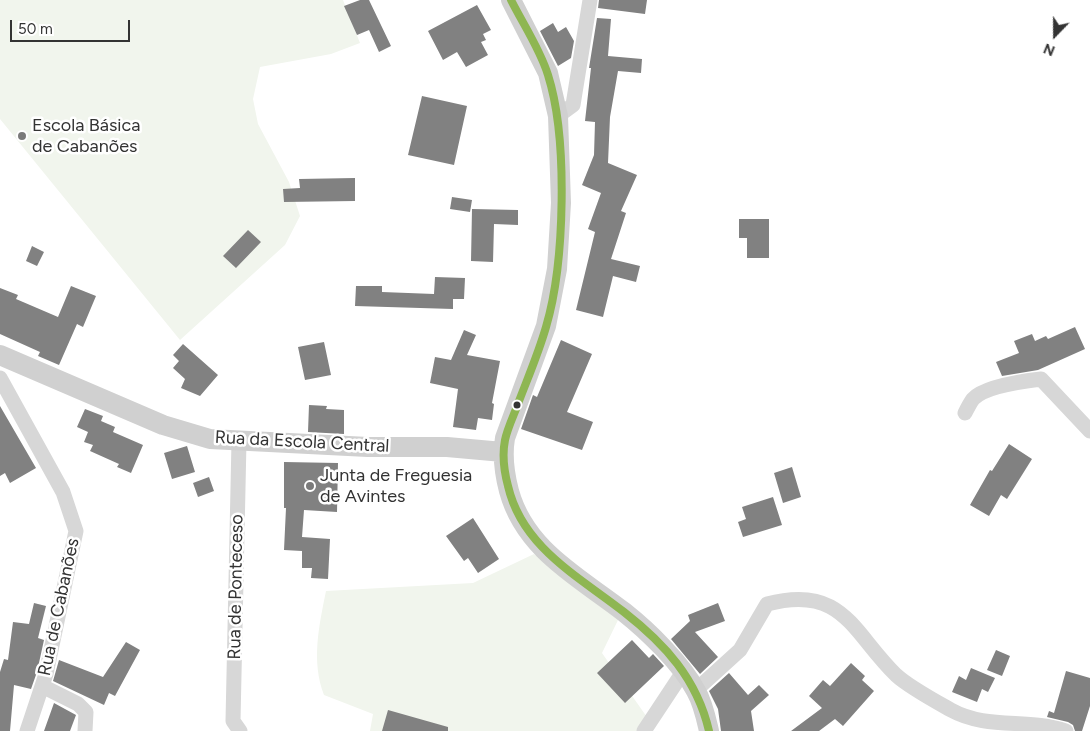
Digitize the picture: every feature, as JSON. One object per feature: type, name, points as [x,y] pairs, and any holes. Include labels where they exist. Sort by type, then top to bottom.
[{"type":"street","points":[[511,0],[548,73],[558,116],[561,203],[557,268],[546,326],[505,438],[503,452],[504,472],[513,507],[531,537],[555,561],[625,613],[656,641],[696,690],[709,731]]},
{"type":"street","points":[[558,116],[573,105],[590,0]]},
{"type":"street","name":"Rua da Escola Central","points":[[0,355],[163,425],[210,438],[239,441],[470,449],[503,452]]},
{"type":"street","name":"Rua de Cabanões","points":[[0,378],[63,492],[76,531],[42,686],[27,731]]},
{"type":"street","points":[[965,413],[973,398],[985,392],[1018,381],[1041,379],[1090,431]]},
{"type":"street","name":"Rua de Ponteceso","points":[[239,441],[233,721],[240,731]]},
{"type":"street","points":[[470,449],[504,472]]},
{"type":"street","points":[[696,690],[740,650],[767,604],[785,599],[810,600],[832,607],[844,614],[897,676],[953,711],[986,723],[1034,723],[1066,731]]},
{"type":"street","points":[[644,731],[683,672]]},
{"type":"street","points":[[42,686],[78,704],[86,712],[85,731]]},
{"type":"shaded area","points":[[0,0],[343,0],[360,43],[331,54],[260,67],[253,99],[258,124],[289,182],[300,216],[285,245],[180,340],[0,119]]},
{"type":"shaded area","points":[[534,554],[619,618],[602,653],[649,720],[643,731],[370,731],[373,714],[324,695],[320,682],[317,656],[319,630],[326,591],[473,583]]},
{"type":"building","points":[[360,0],[369,0],[391,46],[379,52],[369,30],[357,35],[344,6]]},
{"type":"building","points":[[599,0],[647,0],[645,14],[598,8]]},
{"type":"building","points":[[477,5],[491,30],[483,34],[486,40],[481,42],[488,55],[466,67],[457,52],[443,60],[428,31]]},
{"type":"building","points":[[597,18],[611,19],[608,56],[642,59],[641,73],[618,71],[610,117],[608,163],[637,175],[621,211],[626,213],[611,259],[640,266],[636,282],[613,276],[603,317],[576,310],[595,232],[588,229],[601,193],[582,185],[594,155],[595,122],[585,121],[591,68],[589,68]]},
{"type":"building","points":[[553,23],[558,32],[566,27],[574,41],[571,58],[558,66],[540,31]]},
{"type":"building","points":[[422,96],[467,106],[454,165],[408,155]]},
{"type":"building","points":[[355,178],[355,201],[284,202],[283,189],[300,188],[299,179]]},
{"type":"building","points":[[452,197],[472,200],[470,212],[450,209]]},
{"type":"building","points":[[472,209],[518,210],[518,225],[494,224],[493,262],[471,261]]},
{"type":"building","points":[[739,219],[769,219],[769,258],[747,258],[747,238],[739,238]]},
{"type":"building","points":[[248,230],[261,242],[236,268],[223,256]]},
{"type":"building","points":[[32,246],[44,252],[37,266],[26,261]]},
{"type":"building","points":[[435,277],[465,278],[464,299],[453,299],[453,309],[355,306],[356,286],[382,286],[382,292],[434,294]]},
{"type":"building","points":[[71,286],[96,296],[83,327],[77,324],[59,365],[38,356],[40,352],[0,334],[0,288],[18,295],[16,299],[58,317]]},
{"type":"building","points":[[1075,327],[1085,349],[1038,370],[1002,376],[996,362],[1019,353],[1014,341],[1032,334],[1035,341],[1046,336],[1048,339]]},
{"type":"building","points":[[464,330],[476,335],[467,355],[500,361],[492,403],[494,404],[492,420],[478,418],[476,430],[453,427],[458,389],[430,383],[435,357],[451,360]]},
{"type":"building","points":[[561,340],[592,354],[567,412],[593,422],[582,450],[521,429],[533,395],[537,397]]},
{"type":"building","points":[[324,342],[331,375],[305,380],[298,347]]},
{"type":"building","points":[[183,344],[218,375],[200,396],[181,388],[185,379],[173,368],[179,361],[173,355]]},
{"type":"building","points":[[309,405],[327,406],[326,409],[344,410],[344,434],[308,432]]},
{"type":"building","points":[[0,406],[36,468],[10,483],[5,473],[0,476]]},
{"type":"building","points":[[85,409],[103,416],[101,421],[115,427],[113,432],[143,445],[131,473],[117,467],[119,464],[90,451],[93,445],[84,442],[88,432],[77,427]]},
{"type":"building","points":[[1009,444],[1032,459],[1007,499],[1001,495],[989,516],[970,505],[990,470],[992,471]]},
{"type":"building","points":[[187,446],[195,472],[172,479],[164,453]]},
{"type":"building","points":[[284,462],[338,463],[337,512],[304,510],[302,537],[330,539],[328,579],[311,578],[312,568],[302,568],[302,551],[284,550],[286,508],[284,508]]},
{"type":"building","points":[[792,467],[801,497],[783,503],[774,473]]},
{"type":"building","points":[[209,477],[214,491],[198,497],[193,483]]},
{"type":"building","points":[[773,497],[782,525],[743,537],[738,522],[746,519],[742,507]]},
{"type":"building","points":[[473,518],[499,559],[478,573],[468,558],[464,561],[446,536]]},
{"type":"building","points":[[34,603],[46,606],[38,638],[44,640],[37,672],[31,689],[14,685],[10,731],[0,731],[0,672],[4,659],[8,660],[13,622],[29,624]]},
{"type":"building","points":[[718,603],[725,621],[695,632],[718,657],[700,674],[671,639],[690,621],[688,615]]},
{"type":"building","points":[[632,640],[649,658],[653,654],[664,666],[625,703],[597,673]]},
{"type":"building","points":[[126,642],[140,650],[115,696],[109,693],[104,705],[53,681],[59,660],[103,677]]},
{"type":"building","points":[[996,650],[1010,656],[1002,676],[987,670]]},
{"type":"building","points":[[851,663],[865,676],[862,680],[874,691],[843,726],[835,719],[819,731],[791,731],[822,708],[809,696],[823,680],[830,686]]},
{"type":"building","points":[[971,668],[995,678],[988,692],[982,689],[977,702],[952,692],[959,676],[966,680]]},
{"type":"building","points":[[1066,671],[1090,678],[1090,706],[1082,731],[1075,731],[1073,725],[1068,722],[1047,717],[1049,711],[1054,713]]},
{"type":"building","points":[[729,673],[748,695],[759,685],[769,695],[751,711],[754,731],[721,731],[718,709],[709,691]]},
{"type":"building","points":[[54,703],[76,715],[70,731],[44,731]]},
{"type":"building","points":[[388,710],[448,727],[448,731],[382,731]]},
{"type":"transit line","points":[[511,0],[536,46],[548,75],[559,132],[562,201],[557,269],[552,300],[539,348],[505,440],[505,475],[515,507],[539,543],[571,572],[639,624],[666,650],[688,679],[704,712],[709,731]]},
{"type":"place","name":"Escola Básica de Cabanões","points":[[22,136]]},
{"type":"place","name":"Junta de Freguesia de Avintes","points":[[310,486]]}]
